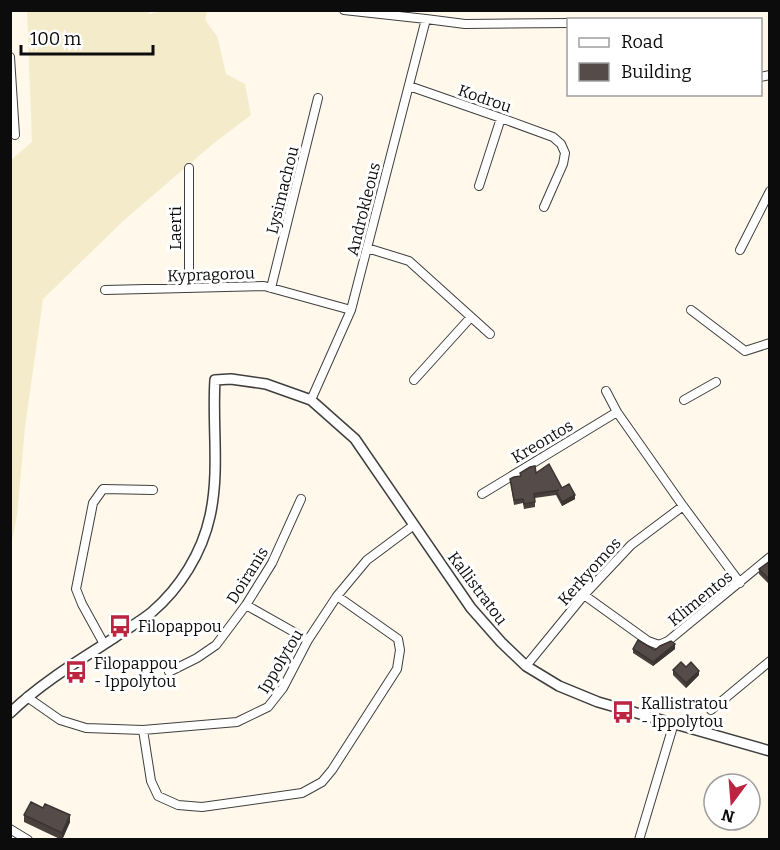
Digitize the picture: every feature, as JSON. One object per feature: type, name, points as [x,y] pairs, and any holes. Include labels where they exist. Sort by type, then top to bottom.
[{"type":"street","points":[[344,10],[465,24],[567,23]]},
{"type":"street","name":"Androkleous","points":[[311,400],[351,310],[426,19]]},
{"type":"street","points":[[10,57],[15,135]]},
{"type":"street","name":"Kodrou","points":[[409,86],[553,137],[561,144],[565,153],[563,164],[544,207]]},
{"type":"street","name":"Lysimachou","points":[[271,288],[318,98]]},
{"type":"street","points":[[479,186],[501,118]]},
{"type":"street","name":"Laerti","points":[[189,168],[189,288]]},
{"type":"street","points":[[740,250],[770,191]]},
{"type":"street","points":[[367,248],[409,261],[489,334]]},
{"type":"street","name":"Kypragorou","points":[[105,290],[264,286],[351,310]]},
{"type":"street","points":[[691,310],[745,351],[770,343]]},
{"type":"street","points":[[414,380],[471,317]]},
{"type":"street","name":"Kallistratou","points":[[104,644],[152,613],[178,584],[197,556],[210,518],[215,477],[215,380],[231,379],[266,384],[311,400],[355,439],[471,608],[526,666],[559,686],[588,698],[770,751]]},
{"type":"street","points":[[684,400],[716,382]]},
{"type":"street","points":[[606,391],[617,412],[740,583]]},
{"type":"street","name":"Kreontos","points":[[482,494],[617,412]]},
{"type":"street","points":[[10,713],[47,682],[104,644],[76,589],[93,502],[103,489],[153,490]]},
{"type":"street","name":"Doiranis","points":[[169,672],[216,645],[246,605],[272,563],[301,499]]},
{"type":"street","name":"Kerkyomos","points":[[526,666],[584,595],[631,544],[683,506]]},
{"type":"street","name":"Ippolytou","points":[[27,698],[60,720],[86,728],[143,730],[237,722],[268,707],[283,688],[308,640],[337,596],[367,560],[414,525]]},
{"type":"street","name":"Klimentos","points":[[584,595],[648,641],[659,645],[668,641],[770,557]]},
{"type":"street","points":[[143,730],[151,781],[158,796],[178,805],[202,807],[302,793],[322,782],[397,669],[400,650],[398,639],[337,596]]},
{"type":"street","points":[[246,605],[308,640]]},
{"type":"street","points":[[711,710],[770,661]]},
{"type":"street","points":[[639,840],[674,723]]},
{"type":"street","points":[[10,830],[28,840]]},
{"type":"shaded area","points":[[27,11],[149,11],[149,14],[163,11],[207,11],[205,20],[217,36],[226,74],[245,84],[251,115],[214,143],[123,221],[43,299],[25,427],[17,515],[11,546],[10,161],[32,142]]},
{"type":"building","points":[[549,464],[562,488],[569,484],[575,495],[562,502],[556,491],[559,490],[534,494],[535,502],[524,504],[523,499],[514,500],[510,479],[521,476],[520,473],[530,467],[535,466],[536,473]]},
{"type":"building","points":[[770,561],[770,579],[769,579],[759,569]]},
{"type":"building","points":[[638,640],[655,650],[671,641],[675,644],[653,662],[633,649]]},
{"type":"building","points":[[681,662],[686,667],[691,662],[699,671],[686,683],[673,670]]},
{"type":"building","points":[[31,802],[43,808],[45,804],[70,815],[62,833],[24,815]]},
{"type":"place","name":"Filopappou","points":[[120,626]]},
{"type":"place","name":"Filopappou - Ippolytou","points":[[76,672]]},
{"type":"place","name":"Kallistratou - Ippolytou","points":[[623,712]]}]
